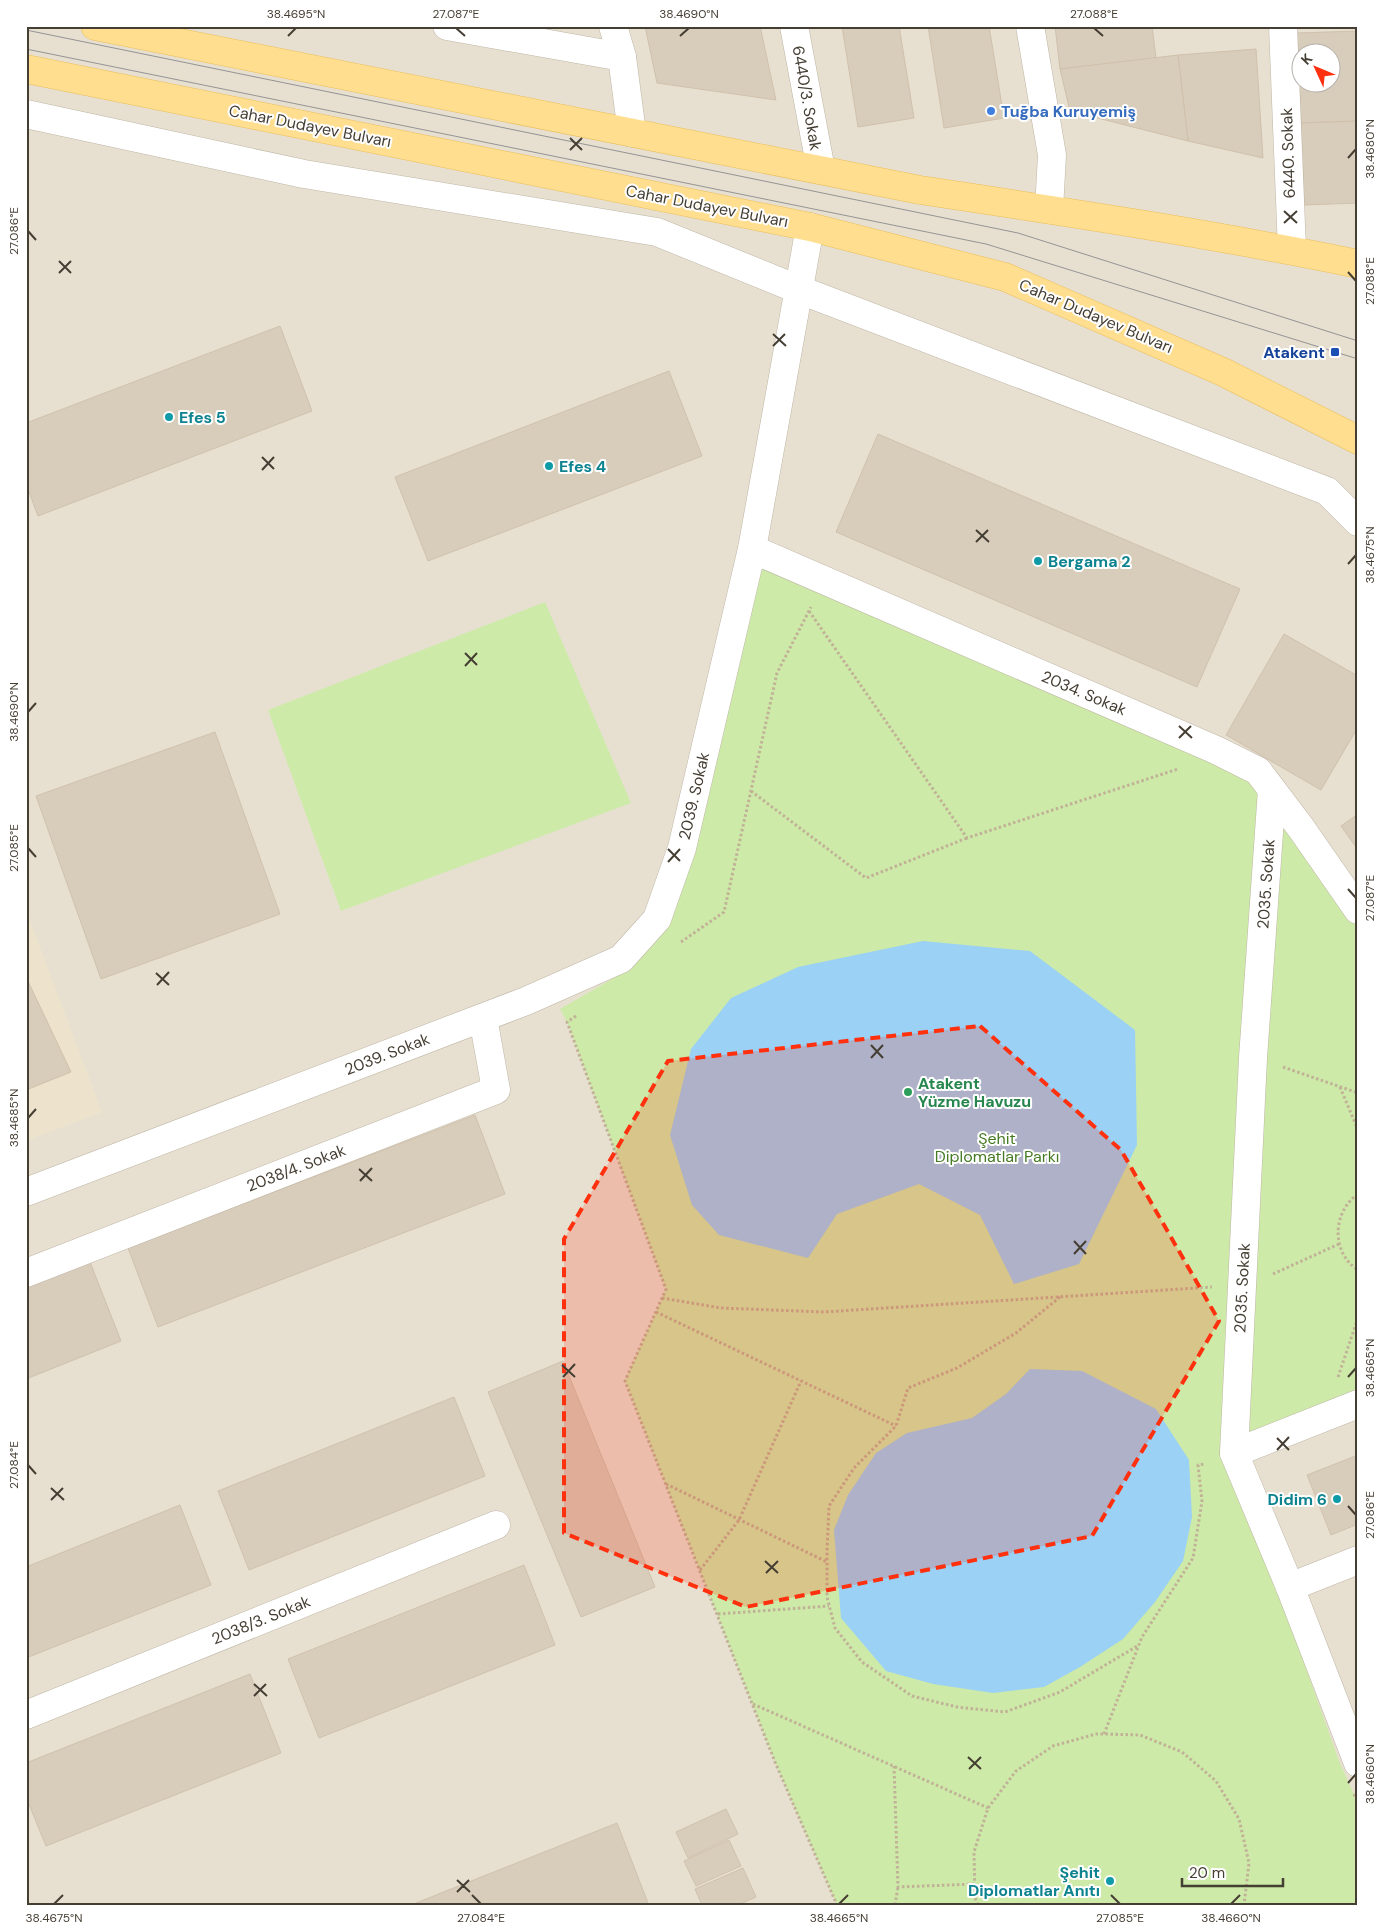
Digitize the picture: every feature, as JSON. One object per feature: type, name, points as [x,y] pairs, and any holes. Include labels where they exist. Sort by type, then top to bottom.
[{"type":"main road","points":[[95,26],[160,33],[632,133],[920,190],[1049,209],[1292,250],[1358,264]]},
{"type":"main road","name":"Cahar Dudayev Bulvarı","points":[[26,69],[810,227],[1005,277],[1224,372],[1358,440]]},
{"type":"street","points":[[447,26],[622,58]]},
{"type":"street","points":[[613,26],[622,58],[632,133]]},
{"type":"street","name":"6440/3. Sokak","points":[[794,26],[821,170]]},
{"type":"street","points":[[1030,26],[1052,155],[1049,209]]},
{"type":"street","name":"6440. Sokak","points":[[1283,26],[1292,250]]},
{"type":"street","points":[[26,114],[304,174],[657,232],[800,290],[1327,491],[1358,522]]},
{"type":"street","name":"2039. Sokak","points":[[26,1192],[526,1001],[621,959],[657,919],[682,848],[752,549],[810,227]]},
{"type":"street","name":"2034. Sokak","points":[[752,549],[1216,750],[1258,771],[1301,828],[1358,910]]},
{"type":"street","name":"2035. Sokak","points":[[1272,790],[1253,1058],[1242,1286],[1224,1457],[1290,1587],[1355,1746]]},
{"type":"street","name":"2038/4. Sokak","points":[[26,1273],[496,1090],[482,1018]]},
{"type":"street","points":[[1224,1457],[1358,1404]]},
{"type":"street","name":"2038/3. Sokak","points":[[26,1715],[496,1525]]},
{"type":"street","points":[[1290,1587],[1358,1560]]},
{"type":"path","points":[[786,563],[809,611],[967,838]]},
{"type":"path","points":[[677,945],[724,912],[777,673],[812,605]]},
{"type":"path","points":[[751,791],[866,878],[967,838],[1182,768]]},
{"type":"path","points":[[582,1011],[566,1022],[666,1289],[625,1381],[775,1762],[837,1905]]},
{"type":"path","points":[[1253,1058],[1358,1093]]},
{"type":"path","points":[[1340,1087],[1358,1130]]},
{"type":"path","points":[[1358,1194],[1351,1198],[1342,1212],[1338,1227],[1339,1244],[1344,1257],[1358,1270]]},
{"type":"path","points":[[662,1298],[721,1308],[824,1312],[1242,1286],[1260,1280],[1339,1244]]},
{"type":"path","points":[[1060,1297],[1016,1332],[957,1368],[908,1388],[896,1426],[854,1468],[829,1506],[827,1562],[827,1597],[829,1606],[835,1628],[862,1662],[912,1696],[957,1707],[1005,1712],[1060,1692],[1139,1645]]},
{"type":"path","points":[[656,1312],[896,1426]]},
{"type":"path","points":[[1336,1382],[1358,1318]]},
{"type":"path","points":[[700,1570],[739,1520],[801,1382]]},
{"type":"path","points":[[1104,1734],[1142,1637],[1193,1558],[1202,1501],[1198,1465],[1224,1457]]},
{"type":"path","points":[[666,1484],[827,1562]]},
{"type":"path","points":[[717,1614],[829,1606]]},
{"type":"path","points":[[752,1703],[988,1808]]},
{"type":"path","points":[[978,1905],[975,1898],[974,1852],[988,1808],[1016,1771],[1053,1746],[1096,1734],[1104,1734],[1140,1735],[1182,1752],[1216,1781],[1239,1819],[1249,1863],[1244,1905]]},
{"type":"path","points":[[894,1766],[898,1886],[895,1905]]},
{"type":"path","points":[[898,1886],[975,1884]]},
{"type":"highlighted area","points":[[980,1026],[1121,1150],[1219,1321],[1092,1536],[746,1607],[564,1533],[564,1239],[668,1061]]},
{"type":"shaded area","points":[[26,26],[1358,26],[1358,1905],[26,1905]]},
{"type":"shaded area","points":[[26,910],[102,1112],[26,1141]]},
{"type":"green space","name":"Şehit Diplomatlar Parkı","points":[[755,564],[1259,778],[1358,921],[1358,1400],[1229,1452],[1339,1761],[1358,1803],[1358,1905],[837,1905],[775,1762],[625,1381],[666,1289],[567,1022],[560,1009],[631,968],[669,923]]},
{"type":"green space","points":[[545,602],[631,803],[341,911],[268,710]]},
{"type":"water","name":"Atakent Yüzme Havuzu","points":[[923,941],[1030,951],[1135,1030],[1137,1145],[1079,1264],[1014,1284],[980,1215],[919,1184],[837,1214],[808,1258],[719,1235],[692,1205],[670,1135],[691,1049],[731,998],[798,967]]},
{"type":"water","points":[[1030,1369],[1082,1371],[1156,1409],[1189,1460],[1192,1517],[1183,1561],[1155,1602],[1123,1639],[1080,1667],[1044,1687],[993,1693],[933,1684],[886,1671],[841,1618],[834,1530],[848,1495],[876,1453],[907,1433],[972,1418],[1006,1394]]},
{"type":"building","points":[[645,26],[760,26],[776,100],[657,83]]},
{"type":"building","points":[[842,26],[899,26],[914,118],[858,127]]},
{"type":"building","points":[[928,26],[989,26],[1004,118],[944,128]]},
{"type":"building","points":[[1055,26],[1152,26],[1156,58],[1060,69]]},
{"type":"building","points":[[1358,31],[1358,121],[1301,123],[1300,92],[1342,92],[1342,42],[1297,42],[1297,33]]},
{"type":"building","points":[[1256,49],[1263,158],[1188,141],[1178,55]]},
{"type":"building","points":[[1178,55],[1188,141],[1070,111],[1060,69]]},
{"type":"building","points":[[1358,121],[1358,203],[1304,205],[1301,123]]},
{"type":"building","name":"Efes 5","points":[[280,326],[312,411],[38,516],[26,484],[26,423]]},
{"type":"building","name":"Efes 4","points":[[669,371],[702,456],[428,561],[395,477]]},
{"type":"building","name":"Bergama 2","points":[[878,434],[1240,589],[1197,687],[836,532]]},
{"type":"building","points":[[1284,634],[1358,676],[1358,727],[1321,790],[1226,735]]},
{"type":"building","points":[[215,732],[280,914],[101,979],[36,796]]},
{"type":"building","points":[[1358,814],[1358,850],[1341,826]]},
{"type":"building","points":[[26,977],[71,1072],[26,1090]]},
{"type":"building","points":[[475,1115],[505,1194],[158,1327],[128,1248]]},
{"type":"building","points":[[90,1262],[121,1341],[26,1379],[26,1287]]},
{"type":"building","points":[[563,1361],[655,1587],[581,1617],[488,1392]]},
{"type":"building","points":[[454,1397],[485,1476],[249,1570],[218,1491]]},
{"type":"building","name":"Didim 6","points":[[1358,1455],[1358,1524],[1331,1535],[1307,1475]]},
{"type":"building","points":[[180,1505],[211,1585],[26,1658],[26,1567]]},
{"type":"building","points":[[524,1565],[555,1645],[319,1738],[288,1659]]},
{"type":"building","points":[[250,1674],[281,1753],[46,1846],[26,1797],[26,1763]]},
{"type":"building","points":[[726,1809],[738,1834],[688,1858],[676,1832]]},
{"type":"building","points":[[617,1823],[648,1903],[643,1905],[411,1905]]},
{"type":"building","points":[[729,1840],[741,1866],[696,1886],[684,1861]]},
{"type":"building","points":[[743,1868],[756,1897],[738,1905],[702,1905],[695,1889]]},
{"type":"tram line","points":[[26,30],[1018,233],[1358,341]]},
{"type":"tram line","points":[[26,49],[986,244],[1358,359]]},
{"type":"place","name":"Tuğba Kuruyemiş","points":[[991,111]]},
{"type":"place","name":"Atakent","points":[[1335,352]]},
{"type":"place","name":"Efes 5","points":[[169,417]]},
{"type":"place","name":"Efes 4","points":[[549,466]]},
{"type":"place","name":"Bergama 2","points":[[1038,561]]},
{"type":"place","name":"Atakent Yüzme Havuzu","points":[[908,1092]]},
{"type":"place","name":"Didim 6","points":[[1337,1499]]},
{"type":"place","name":"Şehit Diplomatlar Anıtı","points":[[1110,1881]]}]
